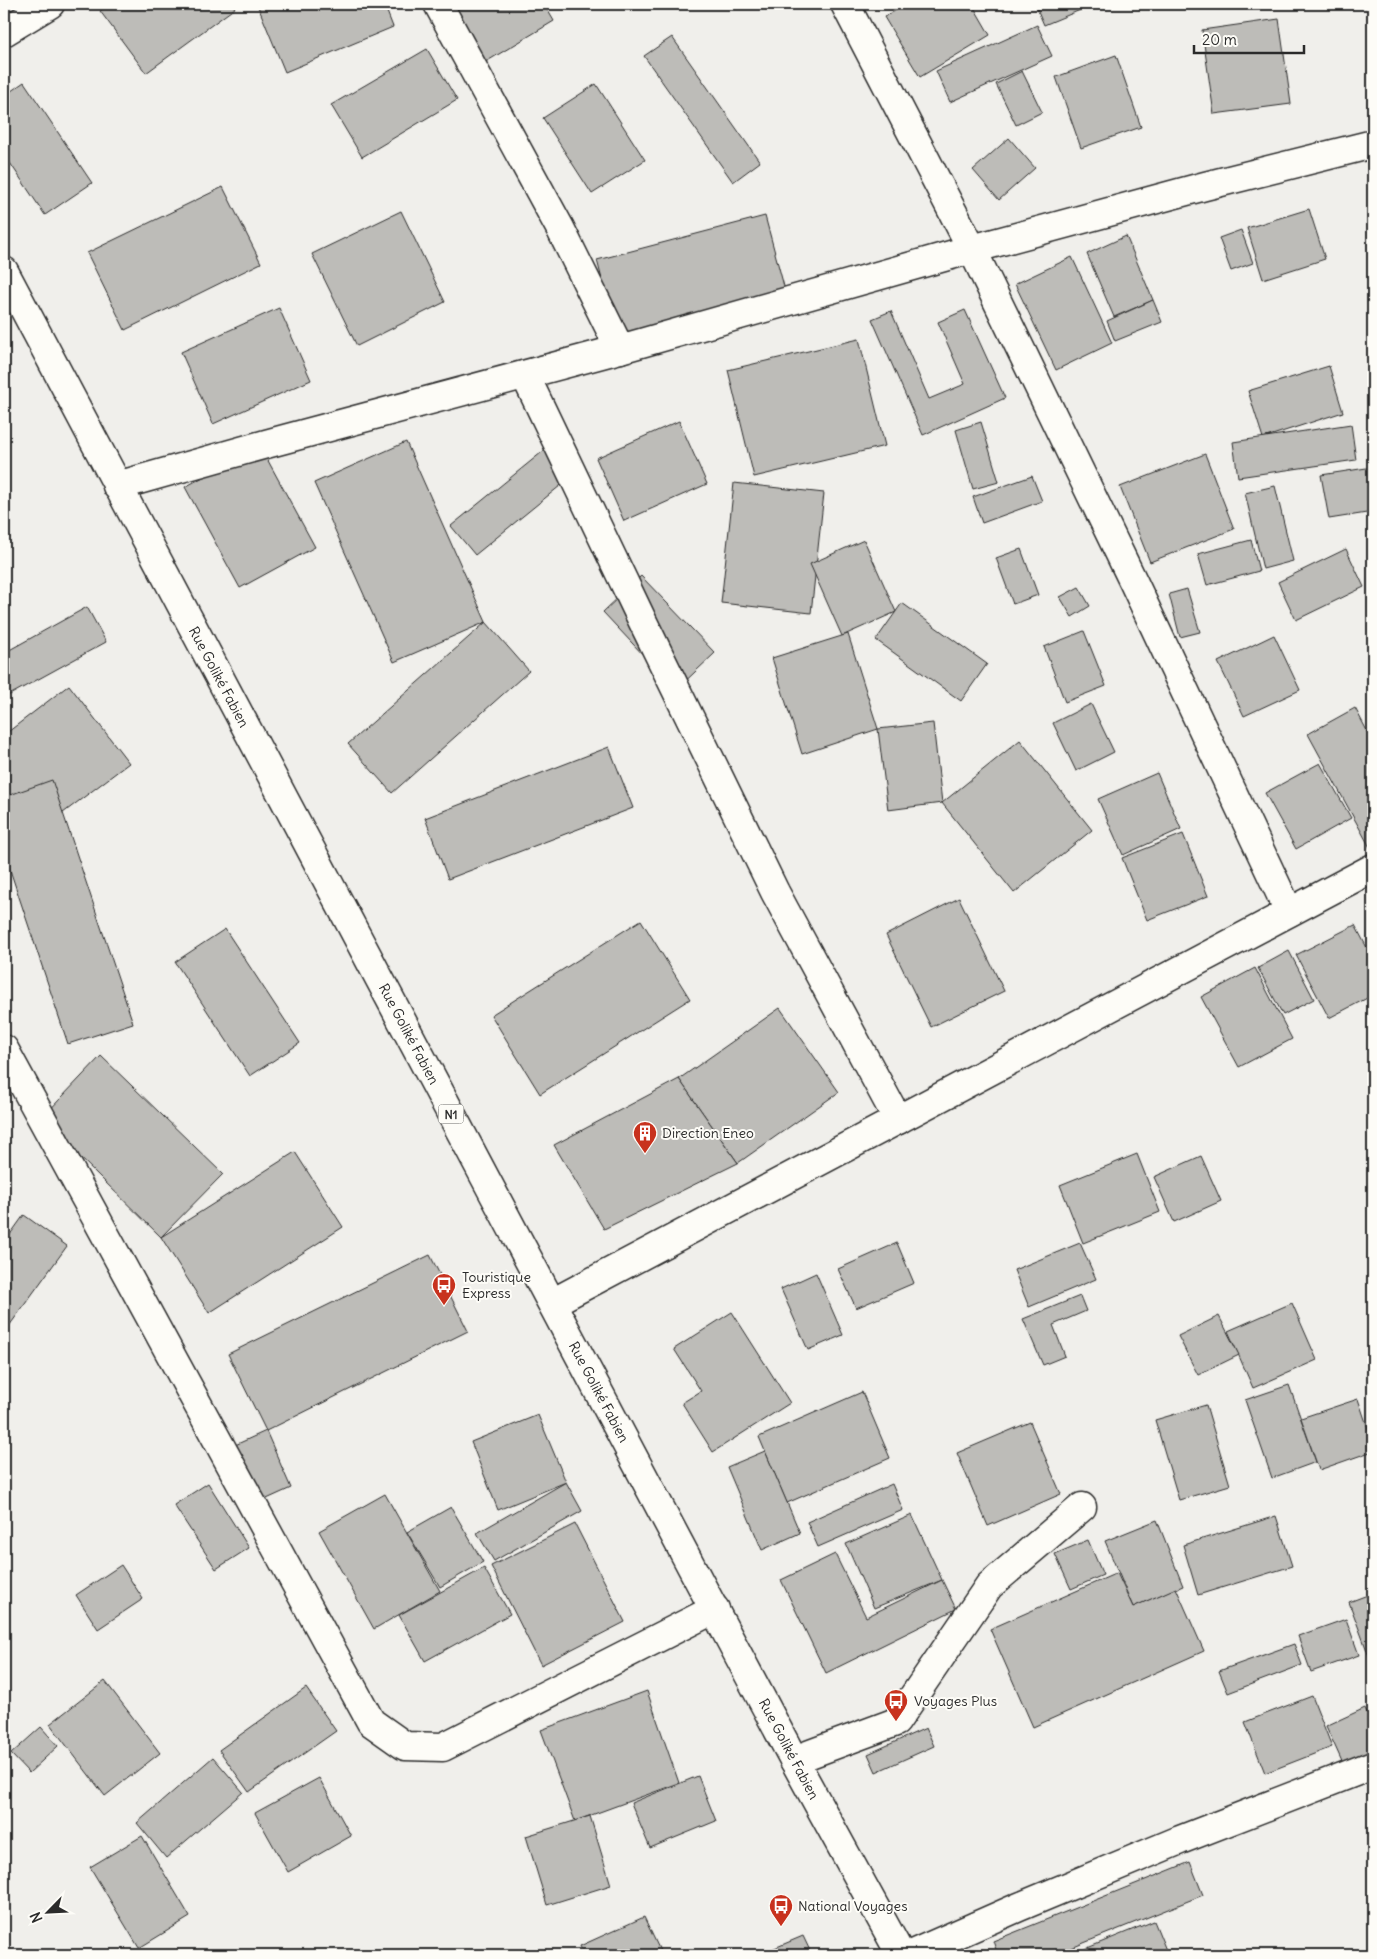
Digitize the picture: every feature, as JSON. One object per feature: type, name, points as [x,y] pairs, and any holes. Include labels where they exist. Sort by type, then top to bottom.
[{"type":"main road","points":[[4,32],[50,4]]},
{"type":"main road","points":[[438,4],[560,228],[620,349]]},
{"type":"main road","points":[[844,4],[972,249],[1133,581],[1289,912]]},
{"type":"main road","points":[[117,486],[275,441],[620,349],[972,249],[1205,186],[1373,144]]},
{"type":"main road","name":"Rue Goliké Fabien","points":[[4,271],[794,1760],[901,1955]]},
{"type":"main road","points":[[525,375],[664,665],[776,892],[898,1120]]},
{"type":"main road","points":[[552,1303],[1373,868]]},
{"type":"main road","points":[[4,1049],[371,1722],[405,1746],[443,1747],[715,1609]]},
{"type":"main road","points":[[794,1760],[896,1722],[989,1586],[1082,1508]]},
{"type":"main road","points":[[910,1955],[1180,1840],[1373,1765]]},
{"type":"building","points":[[110,4],[232,4],[235,8],[146,73],[100,11]]},
{"type":"building","points":[[257,4],[384,4],[393,27],[285,72]]},
{"type":"building","points":[[449,4],[544,4],[554,21],[484,63]]},
{"type":"building","points":[[907,4],[972,4],[990,35],[920,77],[884,17]]},
{"type":"building","points":[[1035,4],[1089,4],[1090,6],[1044,25]]},
{"type":"building","points":[[1279,19],[1291,104],[1214,114],[1202,30]]},
{"type":"building","points":[[1037,25],[1052,56],[950,102],[936,71]]},
{"type":"building","points":[[672,37],[760,162],[733,182],[644,56]]},
{"type":"building","points":[[427,49],[457,100],[362,157],[331,105]]},
{"type":"building","points":[[1116,55],[1141,127],[1081,148],[1056,77]]},
{"type":"building","points":[[1022,71],[1042,112],[1016,125],[996,84]]},
{"type":"building","points":[[24,82],[92,183],[45,215],[4,154],[4,96]]},
{"type":"building","points":[[596,84],[645,160],[592,194],[543,118]]},
{"type":"building","points":[[1009,138],[1035,168],[999,200],[973,170]]},
{"type":"building","points":[[223,187],[261,263],[125,330],[87,253]]},
{"type":"building","points":[[1309,209],[1325,259],[1263,279],[1247,228]]},
{"type":"building","points":[[401,211],[445,302],[357,346],[312,254]]},
{"type":"building","points":[[765,216],[789,305],[620,349],[597,260]]},
{"type":"building","points":[[1241,230],[1253,263],[1231,271],[1219,238]]},
{"type":"building","points":[[1126,236],[1153,300],[1114,317],[1087,254]]},
{"type":"building","points":[[1072,257],[1112,343],[1056,370],[1015,284]]},
{"type":"building","points":[[1153,300],[1162,322],[1115,341],[1107,321]]},
{"type":"building","points":[[279,308],[311,380],[213,424],[181,352]]},
{"type":"building","points":[[965,310],[1005,398],[923,435],[872,319],[891,311],[929,399],[965,384],[938,322]]},
{"type":"building","points":[[859,339],[885,446],[754,477],[728,370]]},
{"type":"building","points":[[1329,366],[1343,412],[1263,438],[1248,391]]},
{"type":"building","points":[[679,421],[707,484],[624,521],[596,458]]},
{"type":"building","points":[[981,422],[999,482],[973,489],[956,430]]},
{"type":"building","points":[[1351,424],[1356,460],[1238,477],[1233,442]]},
{"type":"building","points":[[406,442],[486,622],[394,662],[314,483]]},
{"type":"building","points":[[260,446],[315,547],[240,588],[185,487]]},
{"type":"building","points":[[547,448],[571,477],[475,555],[451,526]]},
{"type":"building","points":[[1205,454],[1234,529],[1150,562],[1120,487]]},
{"type":"building","points":[[1373,467],[1373,512],[1329,519],[1321,475]]},
{"type":"building","points":[[1032,476],[1042,501],[982,523],[973,497]]},
{"type":"building","points":[[734,483],[824,493],[811,613],[721,603]]},
{"type":"building","points":[[1275,486],[1293,561],[1263,569],[1245,493]]},
{"type":"building","points":[[864,540],[896,612],[842,636],[810,564]]},
{"type":"building","points":[[1251,540],[1259,571],[1207,585],[1198,554]]},
{"type":"building","points":[[1021,549],[1038,595],[1013,604],[996,558]]},
{"type":"building","points":[[1346,549],[1364,587],[1296,620],[1278,582]]},
{"type":"building","points":[[641,576],[715,653],[676,690],[603,612]]},
{"type":"building","points":[[1079,587],[1090,606],[1072,617],[1060,597]]},
{"type":"building","points":[[1187,589],[1200,632],[1180,637],[1169,594]]},
{"type":"building","points":[[902,603],[987,664],[961,701],[876,640]]},
{"type":"building","points":[[87,607],[106,642],[4,698],[4,653]]},
{"type":"building","points":[[486,622],[529,671],[392,793],[348,744]]},
{"type":"building","points":[[1084,631],[1106,686],[1065,702],[1044,647]]},
{"type":"building","points":[[848,634],[878,729],[802,754],[772,658]]},
{"type":"building","points":[[1274,635],[1300,690],[1244,716],[1218,662]]},
{"type":"building","points":[[4,664],[10,685],[4,687]]},
{"type":"building","points":[[69,685],[129,763],[38,832],[4,787],[4,735]]},
{"type":"building","points":[[1091,704],[1114,752],[1076,771],[1053,723]]},
{"type":"building","points":[[1355,708],[1373,742],[1373,853],[1308,734]]},
{"type":"building","points":[[933,723],[942,803],[888,810],[878,729]]},
{"type":"building","points":[[1020,740],[1092,830],[1014,893],[942,803]]},
{"type":"building","points":[[609,747],[633,808],[448,879],[425,818]]},
{"type":"building","points":[[1320,763],[1351,818],[1296,849],[1265,793]]},
{"type":"building","points":[[1157,773],[1181,829],[1123,855],[1098,799]]},
{"type":"building","points":[[52,780],[133,1023],[68,1044],[4,852],[4,797]]},
{"type":"building","points":[[1183,834],[1208,896],[1147,920],[1122,858]]},
{"type":"building","points":[[959,898],[1004,991],[931,1027],[886,935]]},
{"type":"building","points":[[641,920],[690,999],[540,1094],[491,1015]]},
{"type":"building","points":[[1355,925],[1373,959],[1373,995],[1329,1018],[1296,955]]},
{"type":"building","points":[[225,929],[300,1043],[250,1076],[175,962]]},
{"type":"building","points":[[1289,951],[1314,999],[1283,1015],[1258,968]]},
{"type":"building","points":[[1255,968],[1292,1039],[1239,1067],[1201,997]]},
{"type":"building","points":[[780,1008],[839,1092],[738,1163],[679,1079]]},
{"type":"building","points":[[101,1056],[223,1174],[161,1237],[41,1119]]},
{"type":"building","name":"Direction Eneo","points":[[679,1079],[738,1163],[604,1229],[554,1145]]},
{"type":"building","points":[[295,1152],[343,1227],[209,1313],[161,1237]]},
{"type":"building","points":[[1137,1154],[1160,1212],[1083,1243],[1060,1185]]},
{"type":"building","points":[[1201,1156],[1221,1201],[1174,1222],[1154,1177]]},
{"type":"building","points":[[24,1215],[67,1246],[4,1333],[4,1243]]},
{"type":"building","points":[[897,1243],[914,1283],[856,1308],[838,1269]]},
{"type":"building","points":[[1080,1243],[1096,1279],[1029,1307],[1014,1270]]},
{"type":"building","points":[[430,1255],[468,1331],[266,1431],[228,1354]]},
{"type":"building","points":[[816,1273],[843,1335],[808,1350],[781,1289]]},
{"type":"building","points":[[1080,1296],[1086,1311],[1053,1325],[1065,1356],[1043,1365],[1023,1319]]},
{"type":"building","points":[[1292,1303],[1317,1360],[1253,1388],[1228,1331]]},
{"type":"building","points":[[732,1312],[790,1403],[713,1452],[682,1403],[701,1391],[674,1349]]},
{"type":"building","points":[[1219,1316],[1239,1355],[1198,1375],[1178,1336]]},
{"type":"building","points":[[1289,1385],[1316,1462],[1272,1478],[1245,1400]]},
{"type":"building","points":[[862,1392],[890,1458],[787,1503],[759,1437]]},
{"type":"building","points":[[1358,1399],[1373,1443],[1373,1451],[1319,1470],[1301,1418]]},
{"type":"building","points":[[1206,1405],[1230,1485],[1179,1500],[1155,1420]]},
{"type":"building","points":[[538,1415],[566,1482],[498,1510],[471,1442]]},
{"type":"building","points":[[1030,1422],[1061,1494],[988,1526],[957,1453]]},
{"type":"building","points":[[266,1431],[291,1488],[258,1503],[233,1446]]},
{"type":"building","points":[[765,1451],[800,1533],[762,1550],[727,1467]]},
{"type":"building","points":[[566,1482],[582,1511],[494,1561],[477,1533]]},
{"type":"building","points":[[208,1483],[249,1548],[216,1569],[174,1505]]},
{"type":"building","points":[[892,1484],[903,1510],[818,1547],[807,1522]]},
{"type":"building","points":[[385,1494],[440,1591],[374,1629],[319,1531]]},
{"type":"building","points":[[451,1507],[483,1562],[440,1587],[407,1532]]},
{"type":"building","points":[[912,1515],[942,1580],[874,1608],[846,1544]]},
{"type":"building","points":[[1276,1516],[1292,1566],[1198,1595],[1183,1545]]},
{"type":"building","points":[[1157,1520],[1183,1586],[1133,1607],[1105,1541]]},
{"type":"building","points":[[575,1524],[625,1622],[541,1665],[491,1566]]},
{"type":"building","points":[[1088,1540],[1103,1575],[1071,1589],[1055,1554]]},
{"type":"building","points":[[835,1554],[866,1617],[942,1580],[956,1609],[826,1673],[781,1580]]},
{"type":"building","points":[[121,1565],[143,1599],[98,1629],[76,1595]]},
{"type":"building","points":[[484,1568],[510,1614],[425,1661],[399,1615]]},
{"type":"building","points":[[1117,1573],[1133,1607],[1176,1588],[1204,1651],[1033,1727],[990,1629]]},
{"type":"building","points":[[1373,1593],[1373,1667],[1349,1602]]},
{"type":"building","points":[[1346,1619],[1359,1655],[1311,1672],[1298,1636]]},
{"type":"building","points":[[1294,1644],[1302,1665],[1228,1693],[1219,1671]]},
{"type":"building","points":[[105,1681],[160,1753],[105,1796],[50,1724]]},
{"type":"building","points":[[306,1688],[336,1731],[249,1792],[219,1750]]},
{"type":"building","points":[[647,1691],[679,1783],[575,1821],[541,1730]]},
{"type":"building","points":[[1312,1696],[1332,1747],[1265,1773],[1245,1722]]},
{"type":"building","points":[[1365,1708],[1373,1726],[1373,1753],[1344,1766],[1326,1726]]},
{"type":"building","points":[[41,1727],[58,1746],[29,1773],[11,1754]]},
{"type":"building","points":[[926,1728],[934,1746],[876,1772],[868,1754]]},
{"type":"building","points":[[213,1757],[243,1792],[166,1858],[137,1823]]},
{"type":"building","points":[[698,1776],[716,1821],[650,1848],[631,1803]]},
{"type":"building","points":[[319,1778],[351,1836],[288,1872],[255,1813]]},
{"type":"building","points":[[590,1816],[611,1885],[547,1905],[526,1836]]},
{"type":"building","points":[[142,1836],[190,1917],[139,1948],[90,1867]]},
{"type":"building","points":[[1190,1862],[1203,1895],[1054,1955],[998,1955],[993,1941]]},
{"type":"building","points":[[644,1917],[662,1955],[584,1955],[580,1946]]},
{"type":"building","points":[[1154,1921],[1168,1955],[1070,1955]]},
{"type":"building","points":[[803,1936],[812,1955],[767,1955],[765,1952]]},
{"type":"place","name":"Direction Eneo","points":[[645,1154]]},
{"type":"place","name":"Touristique Express","points":[[444,1306]]},
{"type":"place","name":"Voyages Plus","points":[[896,1722]]},
{"type":"place","name":"National Voyages","points":[[781,1927]]}]
